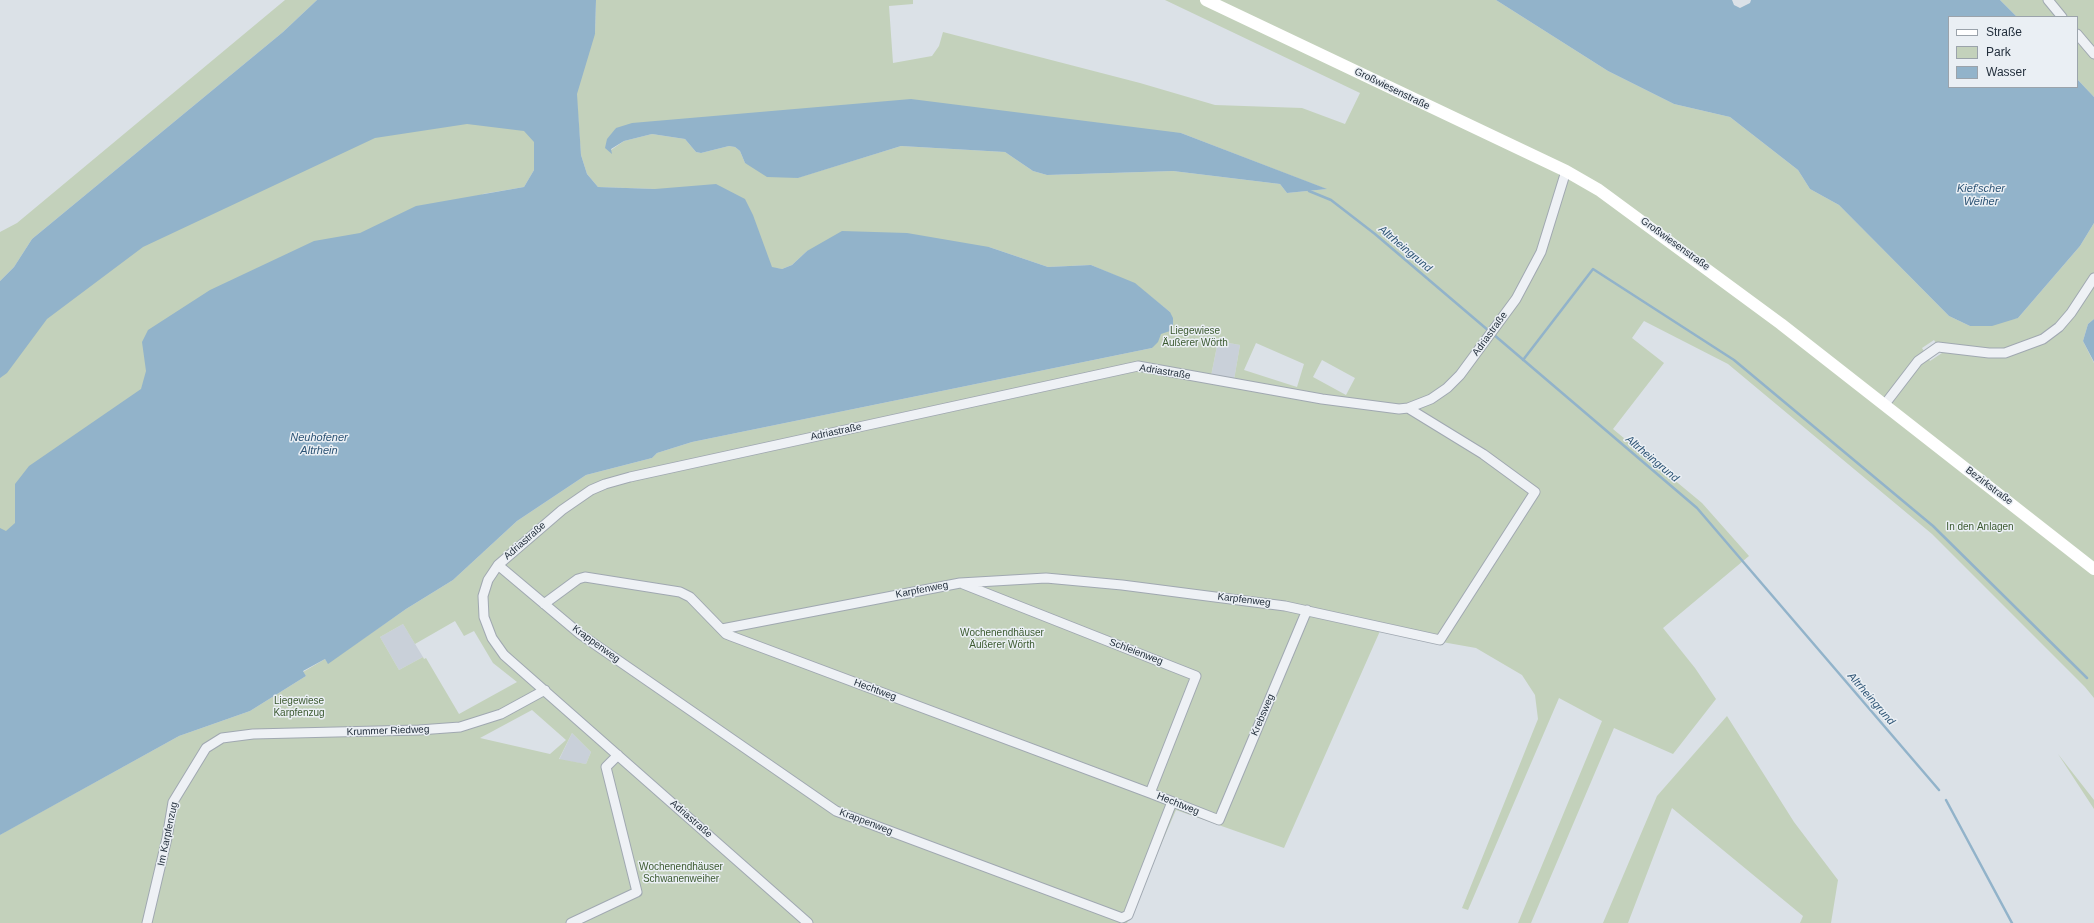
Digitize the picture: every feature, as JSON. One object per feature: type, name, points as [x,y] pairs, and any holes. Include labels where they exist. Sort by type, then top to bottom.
[{"type":"street","name":"Großwiesenstraße","points":[[1206,0],[1566,171],[1608,196],[1664,236],[1885,404]]},
{"type":"street","points":[[2048,0],[2061,16]]},
{"type":"street","points":[[2078,35],[2094,54]]},
{"type":"street","name":"Adriastraße","points":[[808,923],[504,655],[492,638],[484,617],[483,596],[488,580],[498,565],[562,510],[591,490],[605,484],[630,477],[1138,366],[1322,399],[1399,409],[1408,408],[1431,399],[1447,388],[1460,375],[1516,299],[1541,252],[1566,171]]},
{"type":"street","points":[[1885,404],[1918,361],[1938,347],[1988,353],[2004,353],[2043,339],[2059,327],[2071,313],[2094,278]]},
{"type":"street","name":"Bezirkstraße","points":[[1885,404],[2094,569]]},
{"type":"street","name":"Karpfenweg","points":[[722,629],[960,583],[1031,578],[1070,579],[1285,606],[1440,640],[1535,492],[1482,454],[1408,408]]},
{"type":"street","name":"Krappenweg","points":[[498,565],[580,634],[836,811],[1122,918],[1128,915],[1172,802]]},
{"type":"street","name":"Hechtweg","points":[[544,604],[578,579],[592,578],[686,594],[731,636],[1219,820]]},
{"type":"street","name":"Schleienweg","points":[[960,583],[1196,676],[1150,793]]},
{"type":"street","name":"Krebsweg","points":[[1219,820],[1307,610]]},
{"type":"street","name":"Krummer Riedweg","points":[[222,738],[253,734],[419,730],[460,727],[501,714],[545,690]]},
{"type":"street","name":"Im Karpfenzug","points":[[147,923],[167,838],[173,802],[206,748],[222,738]]},
{"type":"street","points":[[571,923],[638,892],[606,767],[618,755]]},
{"type":"shaded area","points":[[1218,341],[1240,345],[1234,380],[1211,376]]},
{"type":"shaded area","points":[[403,624],[423,657],[399,670],[380,637]]},
{"type":"shaded area","points":[[572,733],[591,752],[586,764],[559,760]]},
{"type":"green space","points":[[285,0],[317,0],[283,32],[32,239],[14,267],[0,281],[0,232],[17,223]]},
{"type":"green space","points":[[596,0],[913,0],[913,4],[889,6],[893,63],[932,56],[939,46],[943,32],[1140,83],[1215,105],[1302,108],[1345,124],[1360,93],[1165,0],[1496,0],[1608,71],[1674,104],[1730,117],[1798,170],[1810,189],[1839,205],[1949,316],[1970,326],[2018,318],[2080,246],[2094,223],[2094,319],[2088,324],[2083,341],[2094,363],[2094,698],[2085,687],[1932,534],[1728,364],[1644,321],[1632,338],[1664,363],[1613,429],[1702,503],[1749,556],[1663,628],[1695,668],[1716,699],[1673,754],[1614,728],[1531,923],[1518,923],[1602,721],[1559,698],[1468,910],[1462,908],[1538,719],[1535,695],[1522,675],[1476,648],[1380,631],[1284,848],[1176,810],[1127,923],[0,923],[0,835],[179,736],[250,711],[306,676],[303,672],[325,659],[328,663],[406,609],[453,580],[517,521],[586,475],[652,458],[657,453],[692,442],[1152,348],[1170,312],[1135,284],[1091,265],[1048,267],[989,247],[807,251],[792,265],[782,269],[772,268],[766,256],[655,189],[598,187],[587,174],[581,155],[577,102],[534,144],[534,170],[524,187],[483,194],[0,677],[0,331],[144,195],[595,34]],"holes":[[[616,128],[1181,133],[1326,189],[1287,193],[1280,184],[1173,171],[1047,175],[1033,171],[1005,152],[901,146],[797,178],[745,163],[740,151],[735,147],[729,146],[701,153],[696,152],[685,139],[652,134],[624,141],[611,150]],[[1934,340],[1942,353],[1930,361],[1922,348]],[[1218,341],[1240,345],[1234,380],[1211,376]],[[1256,343],[1304,364],[1297,387],[1244,370]],[[1322,360],[1355,378],[1346,395],[1313,377]],[[455,621],[464,636],[474,631],[493,663],[517,682],[459,714],[426,658],[424,659],[423,657],[399,670],[380,637],[403,624],[415,644]],[[532,710],[566,740],[550,754],[480,738]],[[572,733],[591,752],[586,764],[559,759]]]},
{"type":"green space","points":[[2000,0],[2094,0],[2094,97],[2078,80],[2078,16],[2016,16]]},
{"type":"green space","points":[[1727,716],[1794,822],[1838,880],[1831,923],[1800,923],[1803,916],[1672,808],[1628,923],[1603,923],[1657,796]]},
{"type":"green space","points":[[2058,754],[2094,800],[2094,809]]},
{"type":"water","name":"Neuhofener Altrhein","points":[[317,0],[596,0],[595,34],[577,94],[581,155],[587,174],[598,187],[655,189],[716,184],[745,199],[753,215],[772,267],[782,269],[792,265],[807,251],[842,231],[907,233],[989,247],[1048,267],[1091,265],[1135,283],[1170,312],[1173,318],[1173,330],[1161,334],[1158,342],[1152,348],[692,442],[657,453],[652,458],[586,475],[517,521],[453,580],[406,609],[328,664],[325,659],[303,671],[306,676],[250,711],[179,736],[0,835],[0,528],[6,531],[15,523],[15,484],[29,466],[141,389],[146,371],[142,342],[148,330],[210,290],[314,241],[360,233],[416,206],[524,187],[534,170],[534,142],[524,131],[467,124],[375,138],[143,247],[47,319],[7,373],[0,378],[0,281],[14,267],[32,239],[283,32]]},
{"type":"water","name":"Kief'scher Weiher","points":[[1496,0],[1732,0],[1734,5],[1740,8],[1750,3],[1751,0],[2000,0],[2016,16],[1948,16],[1948,88],[2078,88],[2078,80],[2094,97],[2094,223],[2080,246],[2018,318],[1992,326],[1970,326],[1949,316],[1839,205],[1810,189],[1798,170],[1730,117],[1674,104],[1608,71]]},
{"type":"water","points":[[911,99],[1181,133],[1327,189],[1287,193],[1280,184],[1173,171],[1047,175],[1033,171],[1005,152],[901,146],[798,178],[767,177],[745,163],[740,151],[735,147],[729,146],[701,153],[696,152],[685,139],[652,134],[624,141],[611,149],[612,154],[605,148],[607,139],[616,128],[632,123]]},
{"type":"water","points":[[2094,319],[2094,362],[2083,341],[2088,324]]},
{"type":"waterway","name":"Altrheingrund","points":[[1309,191],[1331,200],[1375,234],[1489,331]]},
{"type":"waterway","points":[[1523,360],[1593,269],[1734,360],[1933,526],[2087,678]]},
{"type":"waterway","name":"Altrheingrund","points":[[1493,334],[1697,508],[1939,790]]},
{"type":"waterway","name":"Altrheingrund","points":[[1946,800],[2012,923]]},
{"type":"park label","name":"Liegewiese Äußerer Wörth","points":[[1195,336]]},
{"type":"park label","name":"In den Anlagen","points":[[1980,527]]},
{"type":"park label","name":"Wochenendhäuser Äußerer Wörth","points":[[1002,638]]},
{"type":"park label","name":"Liegewiese Karpfenzug","points":[[299,706]]},
{"type":"park label","name":"Wochenendhäuser Schwanenweiher","points":[[681,872]]}]
